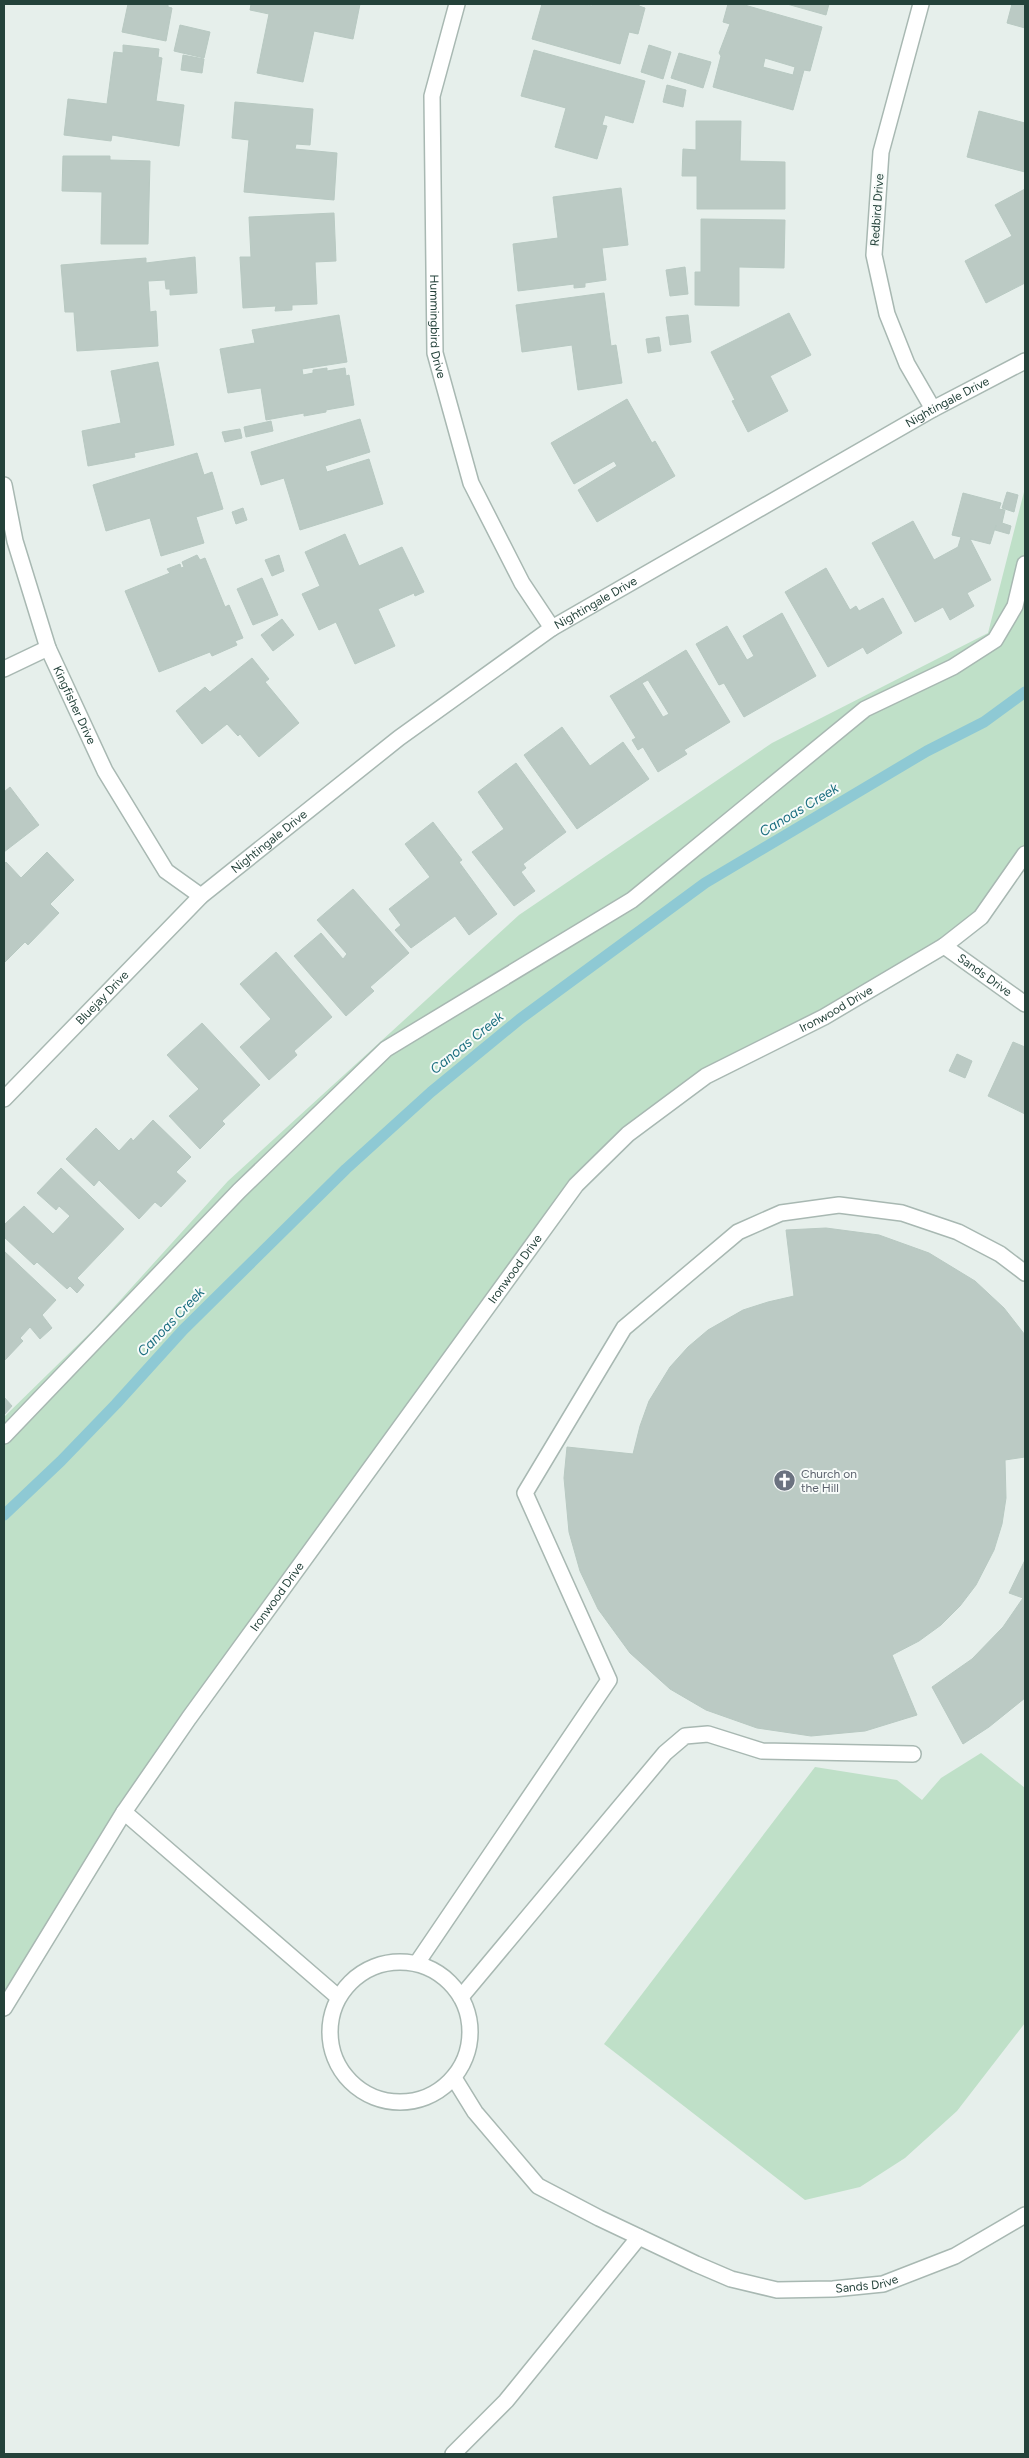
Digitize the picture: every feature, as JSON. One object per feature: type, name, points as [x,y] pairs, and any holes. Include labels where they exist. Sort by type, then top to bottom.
[{"type":"street","name":"Hummingbird Drive","points":[[457,4],[432,96],[435,353],[471,483],[522,583],[552,628]]},
{"type":"street","name":"Redbird Drive","points":[[921,4],[881,152],[874,255],[887,314],[907,364],[933,409]]},
{"type":"street","name":"Nightingale Drive","points":[[200,896],[399,738],[552,628],[933,409],[1025,361]]},
{"type":"street","name":"Kingfisher Drive","points":[[4,485],[15,541],[48,648],[105,771],[166,871],[200,896]]},
{"type":"street","points":[[4,1436],[239,1191],[386,1049],[632,900],[865,708],[953,667],[995,640],[1015,606],[1025,564]]},
{"type":"street","points":[[4,669],[48,648]]},
{"type":"street","name":"Ironwood Drive","points":[[4,2008],[124,1812],[189,1718],[576,1185],[628,1134],[706,1076],[824,1017],[944,946],[981,917],[1025,854]]},
{"type":"street","name":"Bluejay Drive","points":[[4,1100],[200,896]]},
{"type":"street","name":"Sands Drive","points":[[944,946],[1025,1004]]},
{"type":"street","points":[[417,1963],[609,1680],[525,1493],[624,1328],[738,1232],[781,1213],[839,1205],[902,1213],[958,1232],[1000,1254],[1025,1274]]},
{"type":"street","points":[[461,1997],[665,1753],[685,1736],[708,1734],[762,1750],[913,1754]]},
{"type":"street","points":[[124,1812],[338,1997]]},
{"type":"street","points":[[395,1962],[417,1963],[434,1971],[450,1982],[461,1997],[468,2013],[470,2029],[469,2047],[463,2063],[454,2078],[440,2091],[422,2100],[404,2103],[386,2102],[368,2095],[352,2085],[334,2059],[330,2038],[331,2017],[338,1997],[354,1979],[373,1967],[395,1962]]},
{"type":"street","name":"Sands Drive","points":[[454,2078],[474,2112],[538,2186],[639,2237],[731,2279],[777,2290],[833,2289],[883,2284],[955,2256],[1025,2215]]},
{"type":"street","points":[[453,2454],[506,2401],[639,2237]]},
{"type":"green space","points":[[1025,488],[1025,854],[981,917],[944,946],[706,1076],[576,1185],[189,1718],[4,2009],[4,1417],[95,1328],[228,1181],[519,915],[772,743],[988,633]]},
{"type":"green space","points":[[981,1753],[1025,1788],[1025,2023],[957,2111],[905,2158],[860,2187],[805,2200],[604,2044],[815,1767],[897,1780],[922,1800],[941,1778]]},
{"type":"building","points":[[128,4],[168,4],[168,7],[172,8],[166,41],[122,32]]},
{"type":"building","points":[[251,4],[360,4],[353,39],[314,31],[303,82],[257,73],[269,14],[250,10]]},
{"type":"building","points":[[542,4],[583,4],[592,6],[592,4],[639,4],[639,6],[645,8],[638,34],[629,32],[620,64],[532,39]]},
{"type":"building","points":[[728,4],[741,4],[822,27],[810,71],[804,70],[793,110],[713,87],[721,56],[719,53],[730,24],[723,22]],"holes":[[[765,58],[795,67],[793,75],[763,67]]]},
{"type":"building","points":[[787,4],[829,4],[826,15]]},
{"type":"building","points":[[1012,4],[1025,4],[1025,28],[1007,23]]},
{"type":"building","points":[[180,25],[210,32],[204,58],[174,51]]},
{"type":"building","points":[[123,45],[159,49],[158,57],[162,58],[156,101],[184,105],[179,146],[112,135],[111,141],[64,135],[68,99],[107,104],[114,52],[123,53]]},
{"type":"building","points":[[649,45],[671,52],[663,79],[641,72]]},
{"type":"building","points":[[534,50],[645,81],[633,123],[605,115],[602,125],[607,126],[597,159],[555,147],[566,108],[521,96]]},
{"type":"building","points":[[679,53],[711,62],[703,88],[671,78]]},
{"type":"building","points":[[183,55],[204,59],[202,73],[181,70]]},
{"type":"building","points":[[667,85],[686,90],[683,107],[663,102]]},
{"type":"building","points":[[235,102],[313,109],[310,145],[296,144],[295,149],[337,153],[334,200],[244,192],[249,140],[232,138]]},
{"type":"building","points":[[979,111],[1025,123],[1025,172],[967,157]]},
{"type":"building","points":[[696,121],[741,121],[740,161],[785,162],[785,209],[697,209],[697,176],[682,176],[683,149],[696,150]]},
{"type":"building","points":[[63,156],[110,156],[110,160],[150,161],[148,244],[101,244],[102,192],[62,191]]},
{"type":"building","points":[[621,188],[628,245],[602,248],[606,280],[585,283],[585,287],[574,288],[574,284],[518,291],[513,244],[558,238],[553,197]]},
{"type":"building","points":[[1025,189],[1025,283],[986,303],[965,261],[1012,236],[995,205]]},
{"type":"building","points":[[334,213],[336,261],[315,262],[317,304],[292,305],[292,310],[275,311],[276,306],[243,308],[240,257],[251,257],[249,217]]},
{"type":"building","points":[[701,219],[785,220],[784,268],[739,267],[739,306],[695,305],[695,272],[701,272]]},
{"type":"building","points":[[195,257],[197,293],[170,295],[170,289],[166,289],[165,280],[148,281],[150,312],[156,311],[158,346],[77,351],[74,312],[65,312],[61,265],[146,258],[146,263]]},
{"type":"building","points":[[685,267],[688,294],[670,296],[666,270]]},
{"type":"building","points":[[604,293],[611,346],[616,345],[622,383],[578,390],[572,345],[522,352],[516,305]]},
{"type":"building","points":[[789,313],[811,355],[770,376],[788,411],[748,432],[732,401],[735,400],[711,352]]},
{"type":"building","points":[[339,315],[347,362],[302,369],[303,375],[313,373],[313,370],[327,368],[327,371],[345,368],[346,376],[349,375],[354,405],[304,416],[304,413],[266,420],[261,388],[228,393],[220,349],[255,343],[252,330]]},
{"type":"building","points":[[688,315],[691,342],[670,345],[666,317]]},
{"type":"building","points":[[659,337],[661,351],[648,353],[646,339]]},
{"type":"building","points":[[158,362],[174,445],[134,453],[135,457],[88,466],[82,431],[121,423],[111,371]]},
{"type":"building","points":[[627,399],[652,443],[655,441],[675,476],[597,522],[578,490],[617,466],[614,461],[574,484],[551,443]]},
{"type":"building","points":[[360,419],[370,452],[325,466],[327,472],[369,459],[383,504],[300,530],[284,478],[261,485],[251,452]]},
{"type":"building","points":[[271,421],[273,431],[246,437],[244,427]]},
{"type":"building","points":[[240,429],[242,438],[225,442],[222,432]]},
{"type":"building","points":[[197,453],[204,475],[212,472],[223,509],[196,517],[204,543],[161,556],[150,518],[106,531],[93,485]]},
{"type":"building","points":[[1007,492],[1018,495],[1014,512],[1002,508]]},
{"type":"building","points":[[963,493],[1001,503],[999,509],[1005,510],[1002,523],[1011,526],[1009,534],[995,530],[996,525],[990,544],[970,539],[991,580],[967,593],[974,606],[950,620],[943,607],[915,622],[872,543],[913,521],[934,560],[958,547],[961,537],[952,535]]},
{"type":"building","points":[[243,508],[247,520],[236,524],[232,512]]},
{"type":"building","points":[[345,534],[359,566],[402,547],[424,592],[415,596],[414,593],[378,609],[395,646],[355,664],[336,622],[319,630],[302,594],[320,586],[305,552]]},
{"type":"building","points":[[197,555],[200,560],[205,558],[225,607],[229,605],[243,638],[235,641],[237,645],[212,656],[210,652],[159,672],[125,591],[170,573],[167,569],[180,564],[181,568],[184,567],[182,562]]},
{"type":"building","points":[[279,555],[284,571],[272,576],[265,560]]},
{"type":"building","points":[[826,568],[850,610],[856,606],[859,611],[883,598],[902,633],[867,654],[863,647],[828,667],[785,592]]},
{"type":"building","points":[[262,578],[278,615],[253,625],[237,589]]},
{"type":"building","points":[[782,613],[816,676],[744,717],[724,683],[719,685],[696,644],[727,626],[747,660],[754,656],[743,636]]},
{"type":"building","points":[[282,619],[294,635],[273,651],[261,635]]},
{"type":"building","points":[[686,650],[730,722],[684,750],[687,754],[658,772],[643,747],[638,750],[632,740],[636,738],[610,696]],"holes":[[[648,680],[669,714],[663,717],[642,683]]]},
{"type":"building","points":[[252,658],[269,679],[265,682],[299,723],[259,757],[240,734],[238,736],[227,724],[202,744],[176,711],[205,687],[210,692]]},
{"type":"building","points":[[562,727],[590,766],[623,742],[649,779],[577,829],[524,755]]},
{"type":"building","points":[[516,763],[566,832],[523,864],[526,868],[521,872],[535,891],[514,906],[472,852],[504,829],[478,792]]},
{"type":"building","points":[[10,787],[39,825],[4,852],[4,792]]},
{"type":"building","points":[[433,822],[462,860],[459,862],[497,914],[469,935],[455,916],[411,948],[395,930],[401,925],[389,909],[430,877],[405,844]]},
{"type":"building","points":[[47,852],[74,880],[50,904],[59,913],[28,945],[25,942],[4,963],[4,864],[6,862],[21,878]]},
{"type":"building","points":[[353,889],[409,953],[370,987],[374,991],[346,1016],[294,956],[321,933],[343,959],[347,954],[317,920]]},
{"type":"building","points":[[276,952],[332,1017],[294,1051],[297,1055],[269,1080],[240,1047],[271,1019],[240,984]]},
{"type":"building","points":[[202,1023],[260,1085],[222,1121],[225,1124],[200,1149],[169,1116],[199,1089],[167,1055]]},
{"type":"building","points":[[1013,1042],[1025,1047],[1025,1114],[988,1096]]},
{"type":"building","points":[[957,1054],[972,1061],[965,1078],[949,1071]]},
{"type":"building","points":[[153,1120],[191,1157],[176,1172],[186,1181],[161,1207],[155,1202],[139,1219],[99,1180],[94,1186],[66,1159],[96,1128],[119,1151],[131,1138],[133,1141]]},
{"type":"building","points":[[61,1168],[124,1229],[77,1278],[84,1285],[77,1293],[70,1286],[67,1289],[37,1262],[34,1265],[4,1237],[5,1224],[24,1206],[53,1234],[70,1216],[59,1206],[56,1210],[37,1193]]},
{"type":"building","name":"Church on the Hill","points":[[826,1228],[879,1235],[929,1253],[975,1281],[1004,1308],[1025,1335],[1025,1457],[1005,1460],[1006,1498],[1002,1524],[994,1550],[976,1585],[960,1606],[941,1625],[919,1641],[892,1655],[917,1715],[865,1731],[811,1736],[757,1728],[706,1710],[670,1689],[630,1653],[598,1609],[580,1571],[569,1532],[564,1478],[567,1447],[633,1454],[649,1401],[670,1367],[688,1347],[708,1330],[743,1310],[794,1296],[786,1230]]},
{"type":"building","points":[[4,1251],[56,1300],[42,1315],[52,1328],[40,1339],[30,1327],[20,1338],[23,1341],[4,1361]]},
{"type":"building","points":[[4,1397],[12,1406],[4,1415]]},
{"type":"building","points":[[1025,1560],[1025,1698],[989,1727],[963,1744],[932,1687],[972,1659],[1003,1627],[1023,1598],[1009,1593]]},
{"type":"waterway","name":"Canoas Creek","points":[[4,1515],[61,1461],[183,1330],[346,1169],[431,1092],[520,1019],[705,883],[927,751],[984,722],[1025,692]]},
{"type":"place","name":"Church on the Hill","points":[[785,1481]]}]
